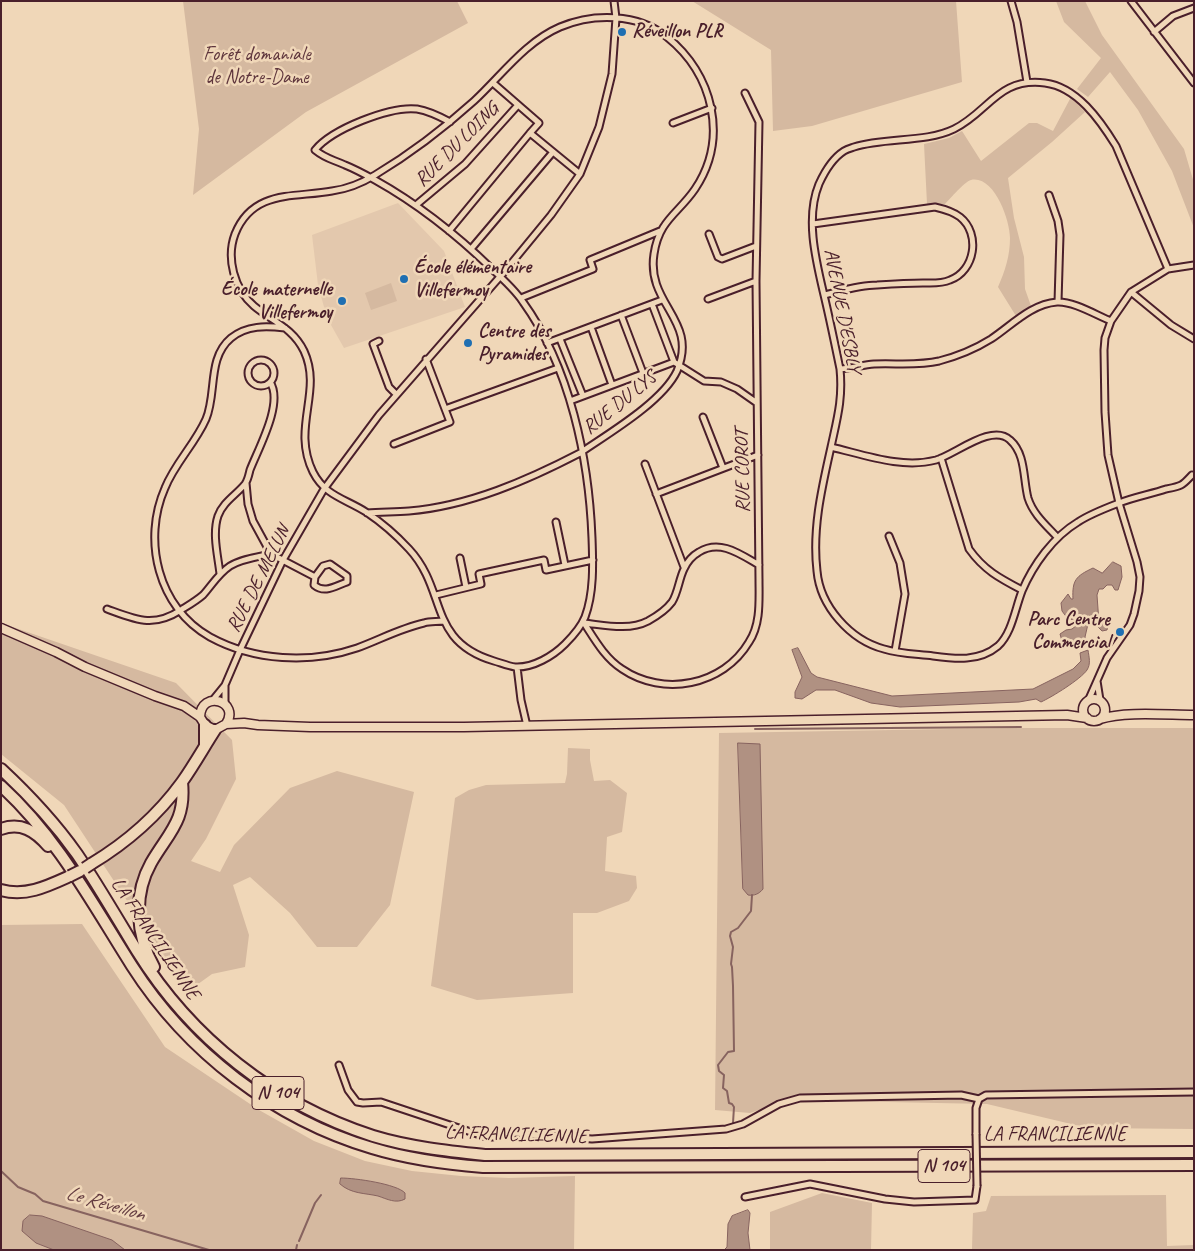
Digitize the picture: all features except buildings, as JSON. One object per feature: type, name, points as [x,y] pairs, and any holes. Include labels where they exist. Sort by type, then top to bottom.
[{"type":"highway","points":[[203,721],[205,745]]},
{"type":"highway","points":[[1,890],[22,893],[37,890],[58,882],[106,855],[142,826],[182,782],[215,730]]},
{"type":"highway","name":"LA FRANCILIENNE","points":[[1,769],[31,799],[76,854],[136,950],[161,986],[188,1018],[216,1046],[258,1080],[277,1092],[323,1116],[374,1136],[428,1148],[484,1155],[1194,1152]]},
{"type":"highway","points":[[173,1000],[172,993],[158,973],[146,948],[140,925],[139,902],[144,876],[176,826],[180,815],[183,805],[182,782]]},
{"type":"highway","name":"LA FRANCILIENNE","points":[[1,786],[42,829],[76,876],[132,967],[174,1022],[202,1050],[235,1078],[291,1115],[344,1139],[425,1161],[483,1167],[1194,1165]]},
{"type":"highway","points":[[1,829],[15,826],[23,827],[35,833],[62,864],[76,876]]},
{"type":"street","name":"RUE DE MELUN","points":[[212,701],[225,685],[283,560],[324,489],[396,394],[552,215],[580,174],[599,127],[612,74],[616,18],[614,1]]},
{"type":"street","points":[[1011,1],[1017,22],[1027,82]]},
{"type":"street","points":[[1131,1],[1194,83]]},
{"type":"street","points":[[1154,32],[1173,16],[1194,8]]},
{"type":"street","name":"RUE DU LYS","points":[[324,489],[313,471],[306,454],[304,436],[311,374],[307,358],[300,344],[286,328],[254,306],[240,289],[231,259],[233,243],[240,225],[251,211],[269,200],[283,196],[326,193],[342,189],[371,177],[426,141],[450,122],[541,36],[556,28],[575,22],[616,18],[656,29],[669,38],[690,60],[700,74],[712,108],[714,126],[709,161],[692,194],[660,231],[652,263],[655,283],[662,300],[682,333],[684,347],[674,377],[666,388],[645,407],[583,451],[549,469],[454,503],[411,511],[367,513]]},
{"type":"street","name":"AVENUE D'ESBLY","points":[[1168,269],[1116,146],[1104,127],[1077,98],[1062,87],[1046,83],[1027,82],[1003,90],[971,118],[955,129],[939,135],[866,143],[844,151],[830,165],[819,184],[814,203],[813,245],[842,386],[840,410],[818,512],[816,572],[826,601],[842,625],[865,642],[884,649],[954,659],[988,653],[1004,639],[1022,590],[1044,553],[1057,538],[1078,522],[1119,503],[1182,485],[1192,475]]},
{"type":"street","points":[[449,231],[539,123],[493,83]]},
{"type":"street","name":"RUE COROT","points":[[584,623],[605,654],[620,668],[652,684],[666,685],[709,678],[728,666],[750,642],[757,623],[759,565],[756,246],[759,122],[745,94]]},
{"type":"street","name":"RUE DU LOING","points":[[416,205],[465,164],[518,105]]},
{"type":"street","points":[[673,123],[712,108]]},
{"type":"street","points":[[324,489],[367,513],[412,552],[426,572],[436,595],[443,621],[453,638],[470,652],[485,659],[517,668],[530,665],[559,651],[584,623],[590,598],[593,560],[591,514],[583,451],[570,401],[547,343],[521,298],[471,249],[416,205],[371,177],[320,156],[315,150],[320,143],[336,133],[378,115],[399,110],[416,109],[436,114],[450,122]]},
{"type":"street","points":[[530,133],[580,174]]},
{"type":"street","points":[[471,249],[554,152]]},
{"type":"street","points":[[1049,195],[1060,235],[1058,302]]},
{"type":"street","points":[[813,224],[935,207],[950,210],[961,217],[969,227],[972,239],[972,253],[969,264],[961,274],[950,280],[939,283],[874,285],[824,295]]},
{"type":"street","points":[[521,298],[593,269],[590,260],[660,231]]},
{"type":"street","points":[[709,234],[718,257],[722,259],[756,246]]},
{"type":"street","points":[[1087,718],[1084,712],[1086,704],[1107,658],[1130,625],[1139,591],[1140,577],[1119,503],[1108,455],[1105,412],[1105,338],[1110,321],[1131,292],[1168,269],[1194,264]]},
{"type":"street","points":[[708,299],[756,281]]},
{"type":"street","points":[[1131,292],[1171,325],[1194,339]]},
{"type":"street","points":[[547,343],[662,300]]},
{"type":"street","points":[[840,369],[875,364],[911,364],[946,359],[971,351],[1033,310],[1058,302],[1079,307],[1110,321]]},
{"type":"street","points":[[652,304],[674,362],[704,381],[721,382],[737,388],[757,403]]},
{"type":"street","points":[[621,315],[643,373]]},
{"type":"street","points":[[286,328],[267,326],[242,331],[231,339],[220,352],[215,363],[211,400],[206,418],[199,433],[164,488],[157,510],[155,524],[156,555],[160,575],[166,590],[180,611],[192,624],[208,636],[240,650],[277,657],[302,658],[330,655],[355,648],[425,622],[443,621]]},
{"type":"street","points":[[591,327],[612,385]]},
{"type":"street","points":[[560,339],[583,396]]},
{"type":"street","points":[[380,341],[373,344],[389,387],[396,394]]},
{"type":"street","points":[[394,444],[450,422],[426,359]]},
{"type":"street","points":[[220,574],[216,537],[218,516],[231,496],[246,483],[264,439],[273,408],[274,393],[270,382],[274,372],[269,363],[258,360],[252,364],[248,371],[251,381],[260,386],[270,382]]},
{"type":"street","points":[[570,401],[674,362]]},
{"type":"street","points":[[445,409],[558,368]]},
{"type":"street","points":[[703,418],[723,468]]},
{"type":"street","points":[[831,447],[903,463],[922,463],[941,458],[986,436],[998,435],[1009,439],[1020,456],[1028,499],[1035,514],[1057,538]]},
{"type":"street","points":[[656,494],[758,455]]},
{"type":"street","points":[[941,458],[969,549],[978,561],[992,574],[1022,590]]},
{"type":"street","points":[[645,464],[684,567]]},
{"type":"street","points":[[246,483],[248,504],[253,521],[270,554]]},
{"type":"street","points":[[556,522],[565,566]]},
{"type":"street","points":[[889,536],[900,563],[905,594],[895,651]]},
{"type":"street","points":[[584,623],[628,627],[646,622],[662,612],[672,600],[684,567],[693,556],[704,549],[722,546],[738,552],[759,565]]},
{"type":"street","points":[[107,609],[132,618],[148,620],[170,618],[194,602],[220,574],[231,566],[244,560],[270,554],[316,576]]},
{"type":"street","points":[[460,558],[466,587]]},
{"type":"street","points":[[436,595],[481,584],[479,574],[544,560],[546,570],[593,560]]},
{"type":"street","points":[[330,564],[347,576],[347,582],[324,590],[318,589],[314,585],[316,576],[324,566],[330,564]]},
{"type":"street","points":[[1,628],[85,667],[184,706],[215,730],[226,724],[244,723],[310,727],[526,726],[1067,715],[1087,718],[1093,721],[1107,717],[1129,715],[1194,715]]},
{"type":"street","points":[[517,668],[526,726]]},
{"type":"street","points":[[1098,679],[1105,714],[1100,719]]},
{"type":"street","name":"RUE DE MELUN","points":[[225,685],[225,704]]},
{"type":"street","points":[[1067,715],[1094,699],[1118,713],[1129,715]]},
{"type":"street","points":[[184,706],[204,705],[212,701],[219,701],[225,704],[230,713],[244,723]]},
{"type":"street","points":[[203,721],[204,705]]},
{"type":"street","points":[[226,724],[230,713]]},
{"type":"street","points":[[339,1065],[348,1090],[357,1102],[381,1102],[483,1136],[492,1137],[514,1133],[592,1139],[726,1129],[743,1124],[779,1104],[800,1098],[961,1095],[979,1100]]},
{"type":"street","points":[[745,1197],[810,1184],[914,1202],[976,1200],[976,1108],[979,1100],[986,1095],[1194,1092]]},
{"type":"shaded area","name":"École élémentaire Villefermoy","points":[[398,203],[444,251],[465,307],[344,348],[327,318],[318,285],[312,235]]},
{"type":"shaded area","points":[[1113,562],[1121,566],[1122,577],[1118,590],[1115,590],[1112,585],[1107,585],[1103,589],[1099,589],[1097,595],[1099,623],[1108,625],[1107,630],[1102,631],[1096,625],[1088,624],[1085,637],[1086,644],[1079,646],[1078,641],[1066,644],[1062,641],[1060,634],[1072,629],[1081,622],[1068,619],[1062,611],[1061,603],[1068,594],[1073,599],[1074,583],[1079,576],[1093,568],[1102,573]]},
{"type":"shaded area","points":[[798,648],[811,673],[817,677],[892,696],[1033,689],[1073,669],[1081,661],[1080,653],[1088,650],[1089,663],[1084,674],[1041,702],[1036,699],[1019,702],[900,707],[871,703],[835,690],[816,690],[802,699],[795,698],[795,692],[802,677],[792,650]]},
{"type":"shaded area","points":[[738,743],[760,744],[763,889],[752,895],[748,895],[743,889]]},
{"type":"shaded area","points":[[341,1178],[385,1184],[405,1193],[405,1199],[388,1200],[353,1191],[340,1184]]},
{"type":"shaded area","points":[[748,1210],[750,1213],[748,1233],[750,1250],[724,1250],[727,1247],[728,1224],[732,1216]]},
{"type":"shaded area","points":[[30,1215],[42,1216],[112,1240],[125,1250],[54,1250],[36,1243],[22,1231],[23,1221]]},
{"type":"green space","name":"Forêt domaniale de Notre-Dame","points":[[183,1],[457,1],[468,23],[306,112],[193,195],[199,129]]},
{"type":"green space","points":[[692,1],[956,1],[962,82],[812,126],[773,131],[771,50]]},
{"type":"green space","points":[[1056,1],[1085,1],[1102,35],[1184,149],[1194,183],[1194,228],[1172,171],[1138,110],[1110,72],[1088,97],[1077,89],[1101,58],[1064,22]]},
{"type":"green space","points":[[1071,97],[1085,112],[1008,178],[1014,218],[1024,257],[1025,289],[1031,306],[1016,316],[998,287],[1007,263],[1010,238],[1004,210],[999,200],[987,184],[979,180],[971,180],[961,187],[945,204],[927,204],[924,144],[949,138],[962,131],[981,161],[1029,123],[1037,123],[1053,131]]},
{"type":"green space","points":[[391,283],[397,301],[371,310],[365,293]]},
{"type":"green space","points":[[1,623],[176,683],[232,740],[236,779],[206,839],[191,861],[220,872],[234,845],[290,788],[337,771],[414,792],[390,905],[357,947],[317,947],[290,913],[250,877],[233,885],[249,935],[245,967],[212,974],[187,992],[64,805],[1,754]]},
{"type":"green space","points":[[1008,728],[1194,728],[1194,1129],[1088,1128],[987,1104],[789,1100],[750,1113],[715,1110],[719,733]]},
{"type":"green space","points":[[568,748],[590,749],[594,781],[610,780],[627,793],[622,832],[607,837],[605,871],[636,876],[637,888],[629,901],[597,913],[573,913],[573,993],[477,1000],[431,986],[455,798],[469,790],[486,785],[565,783]]},
{"type":"green space","points":[[82,924],[165,1047],[259,1110],[314,1141],[365,1161],[412,1171],[509,1178],[575,1176],[574,1250],[1,1250],[1,925]]},
{"type":"green space","points":[[822,1193],[872,1203],[871,1250],[770,1250],[770,1212]]},
{"type":"green space","points":[[1166,1195],[1167,1246],[1194,1245],[1194,1250],[966,1250],[972,1249],[973,1213],[986,1211],[991,1196]]},
{"type":"waterway","points":[[755,729],[1021,727]]},
{"type":"waterway","points":[[733,1123],[734,1107],[729,1103],[727,1091],[723,1088],[724,1075],[719,1071],[718,1065],[728,1052],[734,1051],[731,964],[733,947],[730,936],[731,932],[738,928],[751,911],[752,895]]},
{"type":"waterway","name":"Le Réveillon","points":[[1,1171],[18,1187],[35,1194],[43,1201],[209,1250]]},
{"type":"waterway","points":[[299,1241],[315,1203],[321,1195]]},
{"type":"waterway","points":[[296,1250],[297,1245]]},
{"type":"place","name":"Réveillon PLR","points":[[622,32]]},
{"type":"place","name":"École élémentaire Villefermoy","points":[[404,279]]},
{"type":"place","name":"École maternelle Villefermoy","points":[[342,301]]},
{"type":"place","name":"Centre des Pyramides","points":[[468,343]]},
{"type":"place","name":"Parc Centre Commercial","points":[[1120,632]]}]
